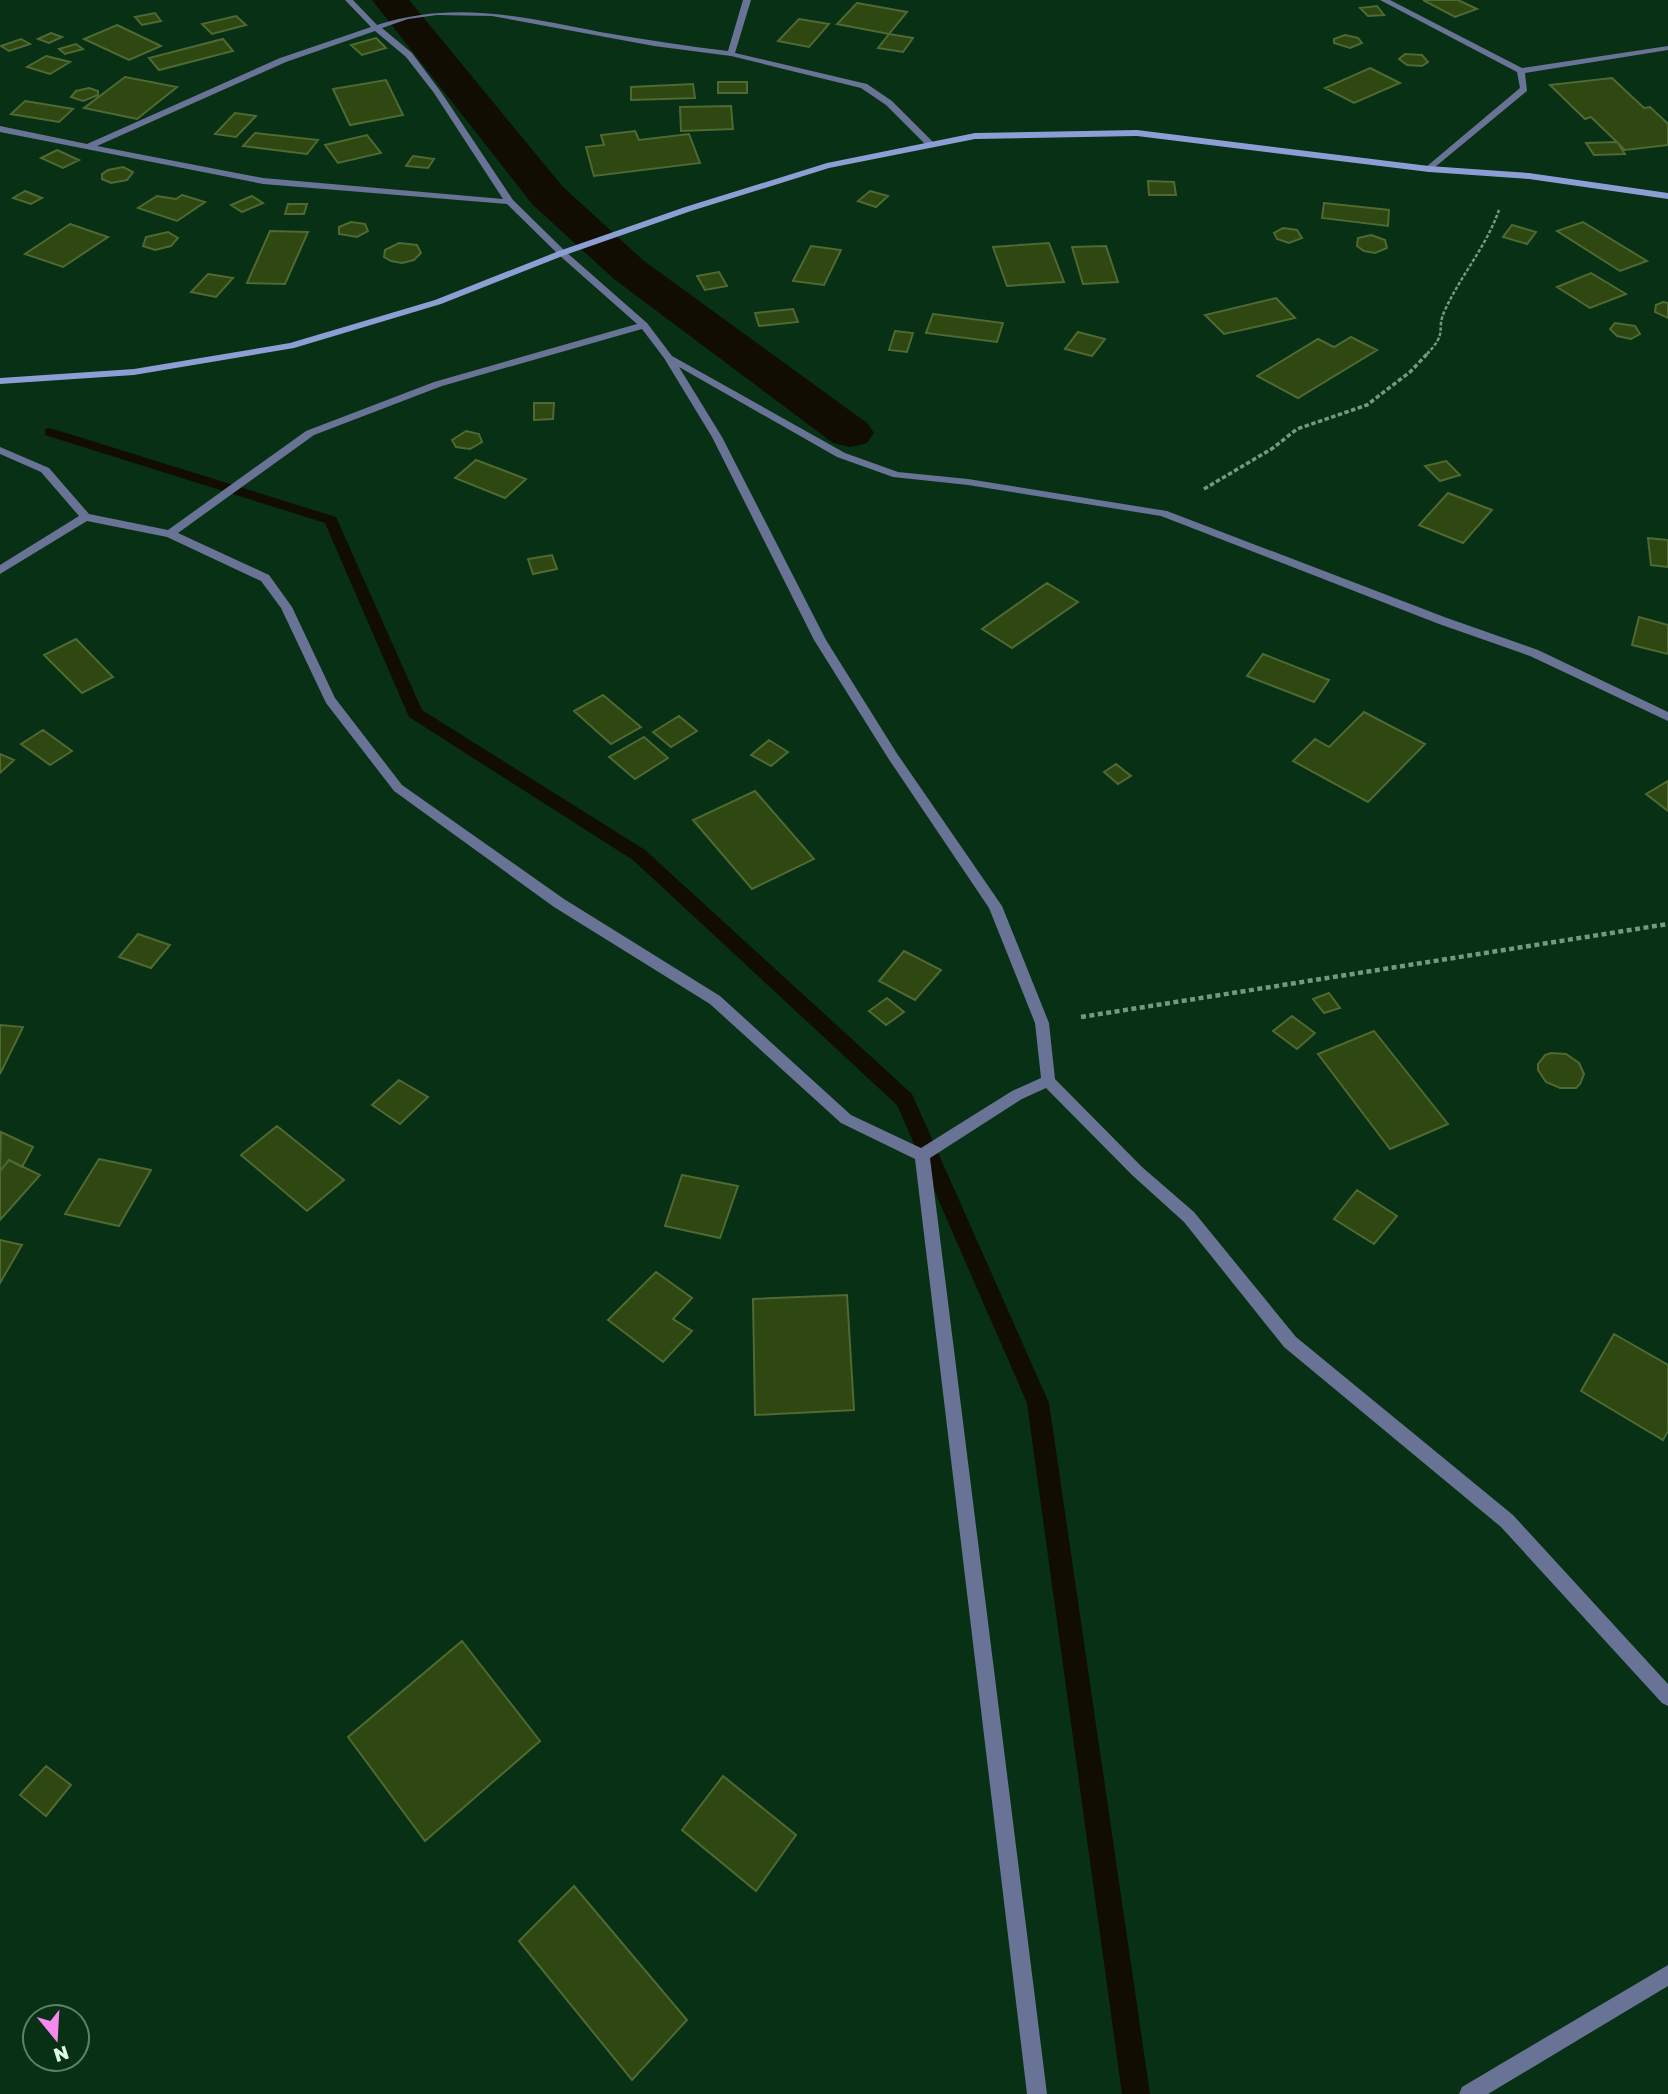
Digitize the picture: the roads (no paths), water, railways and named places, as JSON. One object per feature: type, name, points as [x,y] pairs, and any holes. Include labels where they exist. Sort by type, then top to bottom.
[{"type":"street","points":[[349,0],[375,27],[409,55],[437,92],[510,202],[562,253],[644,325],[668,357],[718,437],[820,640],[892,755],[995,906],[1042,1023],[1048,1081],[1136,1171],[1189,1217],[1290,1342],[1507,1521],[1668,1697]]},
{"type":"street","points":[[731,54],[747,0]]},
{"type":"street","points":[[1384,0],[1521,71],[1668,48]]},
{"type":"street","points":[[87,147],[283,60],[407,17],[437,13],[492,14],[654,44],[731,54],[864,86],[889,103],[930,144]]},
{"type":"street","points":[[1429,169],[1524,89],[1521,71]]},
{"type":"street","points":[[0,129],[263,181],[510,202]]},
{"type":"street","points":[[0,381],[134,372],[290,346],[438,302],[562,253],[688,209],[827,166],[975,136],[1137,133],[1429,169],[1529,176],[1668,196]]},
{"type":"street","points":[[170,534],[310,433],[438,384],[644,325]]},
{"type":"street","points":[[668,357],[841,455],[897,475],[968,482],[1163,513],[1443,621],[1534,653],[1668,717]]},
{"type":"street","points":[[0,450],[46,470],[85,517],[170,534],[265,578],[286,607],[330,700],[398,788],[559,903],[715,1000],[846,1119],[922,1156]]},
{"type":"street","points":[[0,570],[85,517]]},
{"type":"street","points":[[922,1156],[1017,1096],[1048,1081]]},
{"type":"street","points":[[922,1156],[1037,2094]]},
{"type":"street","points":[[1469,2094],[1668,1975]]},
{"type":"waterway","points":[[390,0],[548,196],[629,270],[850,433]]},
{"type":"waterway","points":[[50,432],[331,520],[415,713],[639,855],[905,1100],[1038,1403],[1136,2094]]}]
